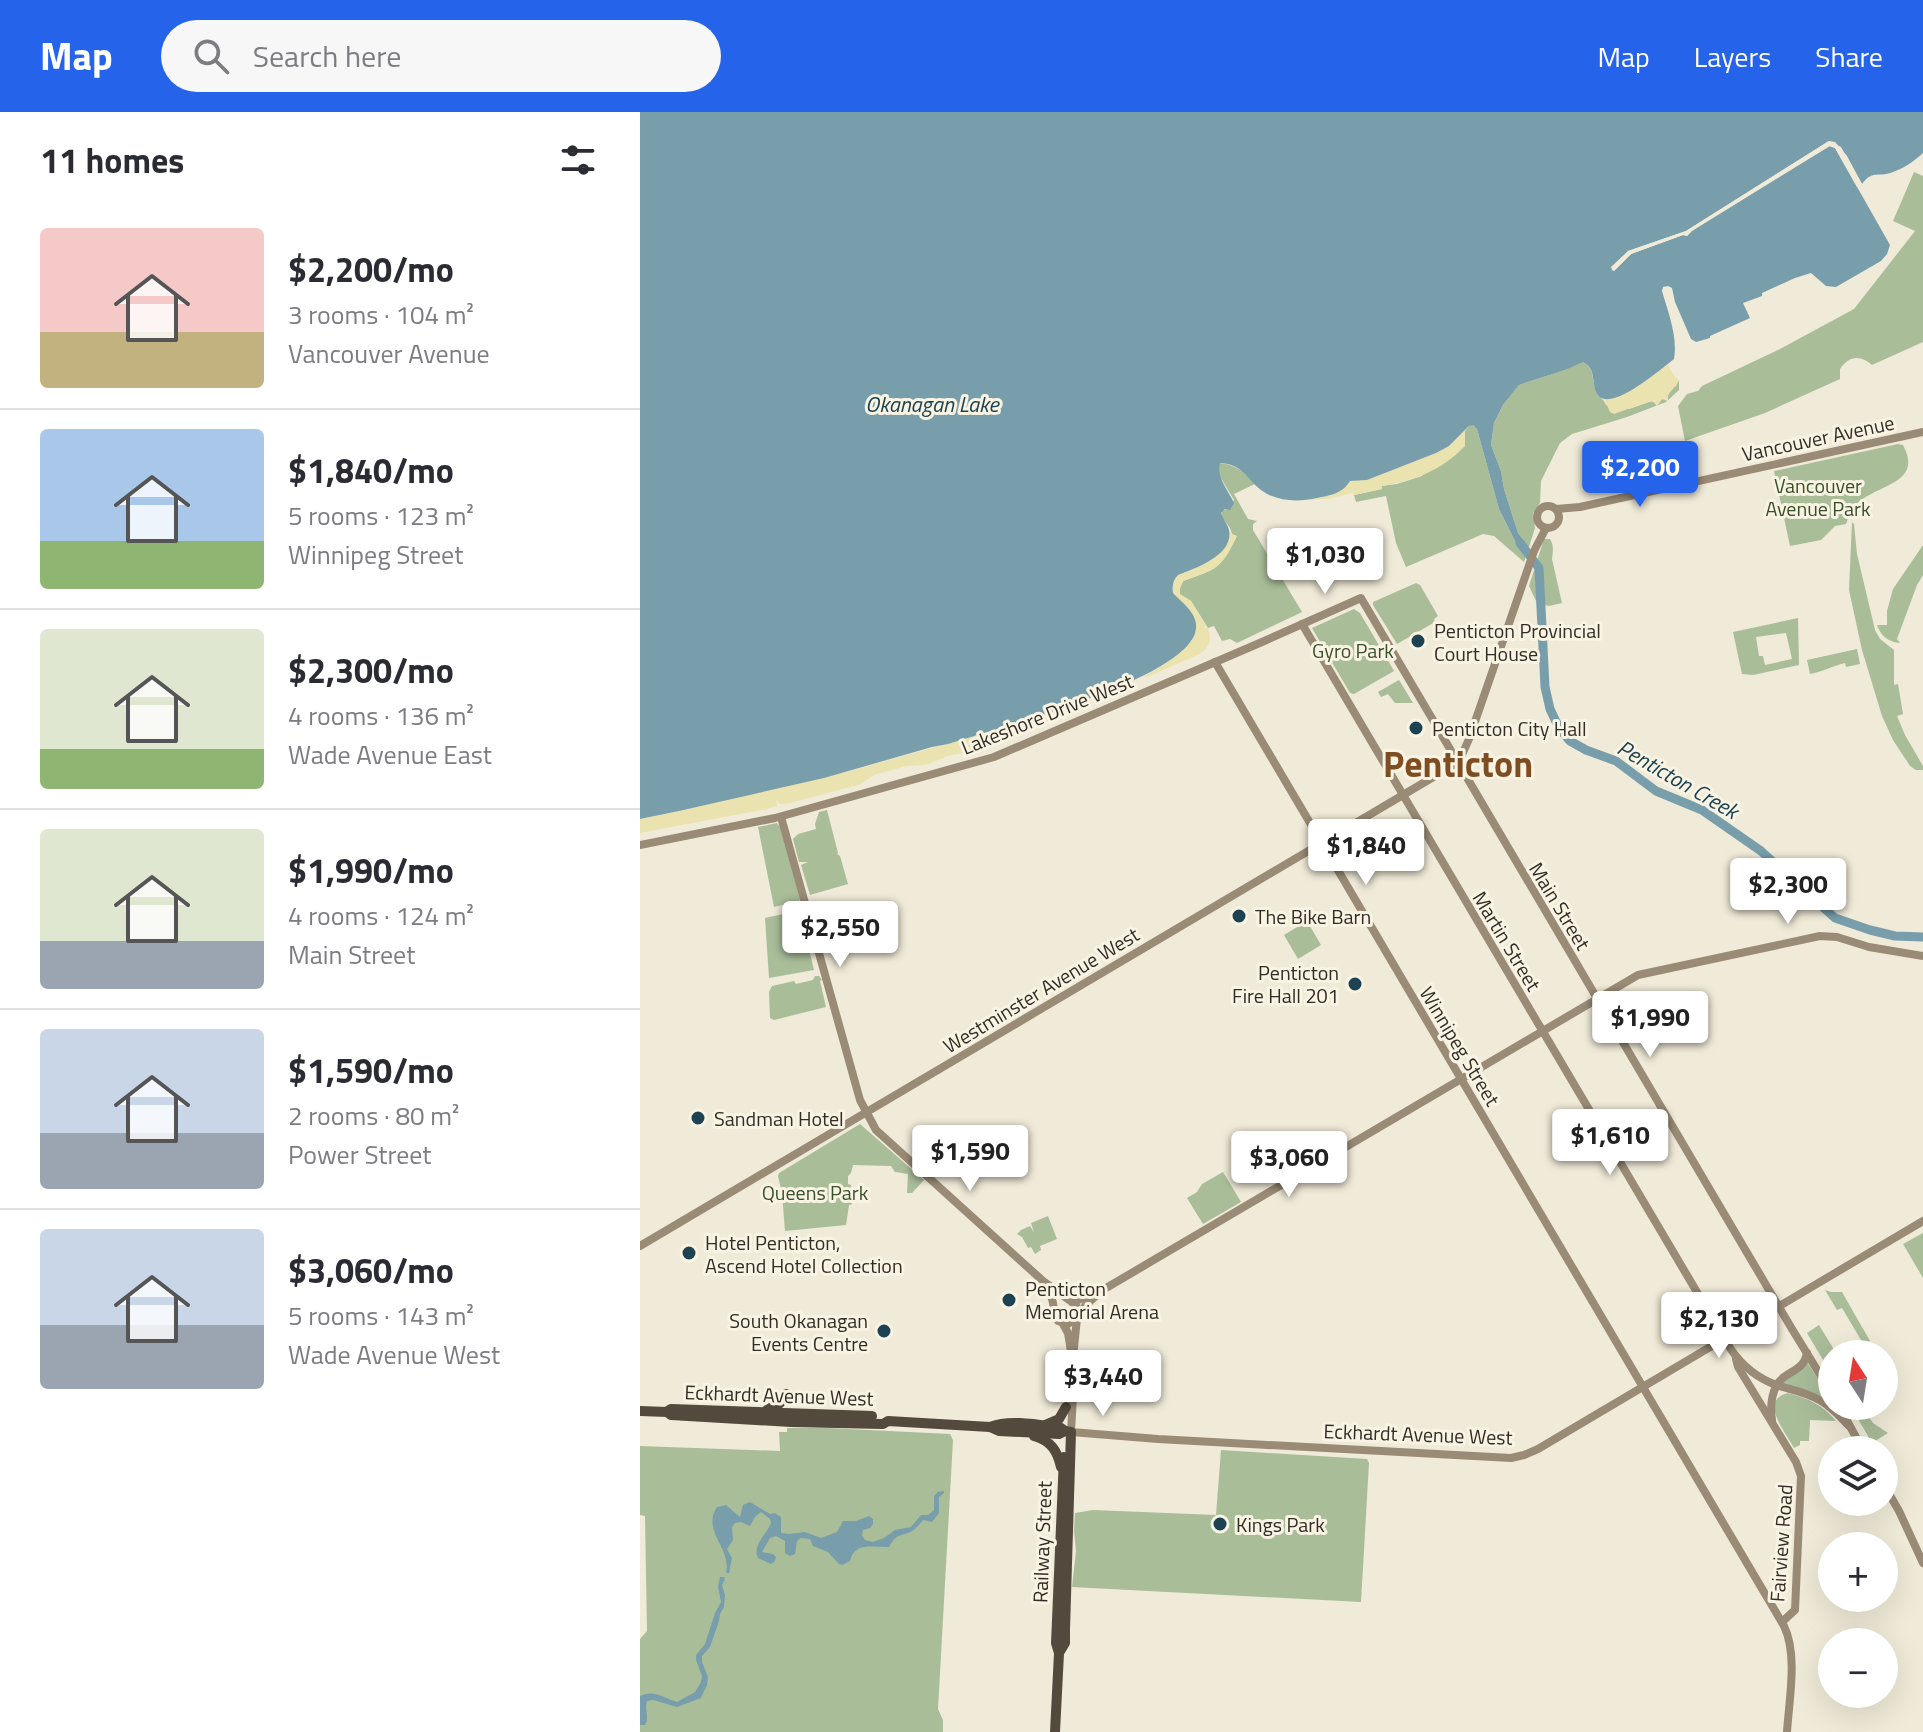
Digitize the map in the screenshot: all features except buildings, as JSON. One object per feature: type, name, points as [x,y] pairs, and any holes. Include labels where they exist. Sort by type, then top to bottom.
[{"type":"highway","points":[[738,1419],[744,1415],[780,1417],[789,1406],[786,1394],[776,1406],[764,1411]]},
{"type":"highway","points":[[1043,1426],[1059,1419],[1066,1407]]},
{"type":"highway","name":"Eckhardt Avenue West","points":[[667,1412],[671,1409],[787,1412],[880,1417],[888,1421],[990,1427],[999,1431],[1068,1432]]},
{"type":"highway","name":"Eckhardt Avenue West","points":[[640,1411],[738,1419],[883,1424],[888,1421]]},
{"type":"highway","name":"Eckhardt Avenue West","points":[[990,1427],[999,1424],[1043,1426],[1068,1432]]},
{"type":"highway","points":[[1021,1432],[1049,1442],[1058,1453],[1062,1471]]},
{"type":"highway","name":"Railway Street","points":[[1055,1732],[1062,1471],[1068,1432]]},
{"type":"highway","name":"Railway Street","points":[[1059,1653],[1065,1643],[1068,1432]]},
{"type":"street","name":"Vancouver Avenue","points":[[1556,509],[1580,507],[1923,432]]},
{"type":"street","points":[[1549,506],[1556,509],[1559,519],[1556,525],[1542,525],[1537,516],[1542,508],[1549,506]]},
{"type":"street","name":"Vancouver Avenue","points":[[1559,519],[1580,507]]},
{"type":"street","name":"Westminster Avenue West","points":[[640,1246],[1452,766],[1466,747],[1542,525]]},
{"type":"street","name":"Lakeshore Drive West","points":[[640,845],[781,817],[994,757],[1361,598]]},
{"type":"street","name":"Main Street","points":[[1361,598],[1818,1370]]},
{"type":"street","name":"Martin Street","points":[[1302,624],[1735,1356],[1753,1373],[1777,1385],[1817,1398],[1849,1426]]},
{"type":"street","name":"Winnipeg Street","points":[[1215,662],[1782,1622],[1792,1654],[1787,1732]]},
{"type":"street","points":[[1450,747],[1457,751],[1466,747]]},
{"type":"street","points":[[781,817],[865,1113],[876,1130],[1043,1281],[1077,1305],[1075,1349],[1072,1353]]},
{"type":"street","points":[[1055,1307],[1060,1302],[1101,1291],[1644,972],[1820,936],[1923,956]]},
{"type":"street","name":"Eckhardt Avenue West","points":[[1068,1432],[1511,1458],[1524,1455],[1923,1221]]},
{"type":"street","points":[[1043,1281],[1052,1296],[1055,1318],[1068,1333],[1072,1353],[1070,1387],[1073,1396],[1068,1432]]},
{"type":"street","points":[[1063,1324],[1071,1323],[1101,1291]]},
{"type":"street","points":[[1772,1421],[1770,1405],[1777,1385],[1805,1362],[1807,1352]]},
{"type":"street","name":"Martin Street","points":[[1735,1356],[1738,1367],[1772,1421]]},
{"type":"street","points":[[1068,1432],[1066,1395],[1070,1387]]},
{"type":"street","points":[[1846,1420],[1855,1436]]},
{"type":"street","name":"Fairview Road","points":[[1772,1421],[1801,1476],[1795,1610],[1782,1622]]},
{"type":"street","points":[[1898,1509],[1923,1563]]},
{"type":"green space","points":[[1914,172],[1923,176],[1923,342],[1872,365],[1864,359],[1851,359],[1840,369],[1840,379],[1765,413],[1685,441],[1678,406],[1687,394],[1854,309],[1915,231],[1893,221]]},
{"type":"green space","points":[[1579,362],[1590,369],[1596,389],[1606,405],[1629,409],[1652,401],[1657,405],[1662,399],[1667,400],[1679,380],[1679,390],[1666,402],[1572,434],[1560,443],[1541,481],[1540,503],[1533,513],[1535,528],[1529,547],[1518,533],[1491,445],[1494,423],[1519,385],[1565,370]]},
{"type":"green space","points":[[1470,425],[1477,429],[1499,509],[1526,556],[1524,562],[1494,536],[1483,534],[1406,567],[1396,543],[1386,496],[1356,502],[1354,495],[1422,476],[1438,453],[1465,444],[1465,431]]},
{"type":"green space","name":"Vancouver Avenue Park","points":[[1903,445],[1908,457],[1904,474],[1860,501],[1846,524],[1835,526],[1821,540],[1790,546],[1774,471]]},
{"type":"green space","points":[[1219,463],[1240,470],[1255,484],[1234,494],[1248,519],[1257,521],[1253,524],[1253,530],[1302,612],[1237,643],[1230,639],[1222,641],[1214,626],[1208,628],[1191,601],[1179,594],[1183,581],[1221,562],[1236,536],[1221,516],[1234,500],[1218,473]]},
{"type":"green space","points":[[1852,522],[1875,630],[1880,639],[1894,650],[1894,685],[1898,684],[1903,714],[1897,716],[1923,770],[1910,766],[1893,740],[1882,716],[1862,650],[1849,590]]},
{"type":"green space","points":[[1544,539],[1550,539],[1552,544],[1552,559],[1562,603],[1549,606],[1537,603],[1529,586]]},
{"type":"green space","points":[[1923,545],[1923,575],[1897,639],[1900,643],[1889,640],[1877,625],[1887,625],[1893,589]]},
{"type":"green space","points":[[1416,583],[1438,616],[1435,622],[1397,644],[1373,602]]},
{"type":"green space","name":"Gyro Park","points":[[1354,609],[1360,613],[1394,671],[1354,694],[1350,693],[1312,628]]},
{"type":"green space","points":[[1798,618],[1799,665],[1753,675],[1742,674],[1733,632]],"holes":[[[1786,633],[1792,659],[1765,665],[1763,656],[1759,656],[1756,637]]]},
{"type":"green space","points":[[1857,649],[1860,664],[1846,667],[1845,663],[1810,674],[1807,660]]},
{"type":"green space","points":[[1399,680],[1413,703],[1395,703],[1388,694],[1381,697],[1378,692]]},
{"type":"green space","points":[[827,810],[848,884],[810,895],[801,865],[808,862],[799,862],[793,839],[798,834],[816,829],[819,812]]},
{"type":"green space","points":[[777,823],[800,899],[774,907],[758,827]]},
{"type":"green space","points":[[797,911],[814,970],[769,978],[765,918]]},
{"type":"green space","points":[[1307,921],[1321,945],[1298,959],[1284,935]]},
{"type":"green space","points":[[815,976],[822,980],[826,1007],[774,1020],[770,1018],[769,992],[772,986],[794,981],[796,984],[813,980]]},
{"type":"green space","name":"Queens Park","points":[[860,1124],[924,1180],[912,1193],[907,1193],[908,1174],[895,1172],[891,1166],[853,1165],[848,1176],[852,1204],[849,1205],[846,1225],[785,1231],[779,1173]]},
{"type":"green space","points":[[1223,1172],[1241,1202],[1203,1224],[1187,1198],[1197,1192],[1202,1184]]},
{"type":"green space","points":[[1048,1216],[1057,1239],[1040,1246],[1041,1250],[1035,1254],[1017,1234],[1030,1226],[1034,1232],[1031,1223]]},
{"type":"green space","points":[[1923,1233],[1923,1278],[1903,1244]]},
{"type":"green space","points":[[1825,1290],[1842,1292],[1869,1340],[1861,1340],[1842,1308],[1837,1310]]},
{"type":"green space","points":[[1819,1325],[1828,1340],[1818,1340],[1818,1351],[1807,1333]]},
{"type":"green space","points":[[1807,1362],[1818,1379],[1818,1397],[1781,1383]]},
{"type":"green space","points":[[1788,1393],[1802,1397],[1818,1405],[1818,1420],[1836,1421],[1810,1420],[1809,1441],[1800,1441],[1800,1445],[1794,1448],[1777,1418],[1775,1402]]},
{"type":"green space","points":[[1859,1420],[1871,1420],[1888,1433],[1883,1436],[1868,1436]]},
{"type":"green space","points":[[787,1428],[950,1434],[953,1440],[938,1709],[943,1720],[943,1732],[640,1732],[640,1639],[647,1631],[645,1516],[640,1515],[640,1446],[780,1451],[779,1432],[787,1432]]},
{"type":"green space","name":"Kings Park","points":[[1221,1450],[1367,1459],[1361,1602],[1072,1587],[1076,1551],[1075,1513],[1093,1510],[1216,1515]]},
{"type":"sand","points":[[1668,364],[1679,380],[1668,394],[1668,401],[1662,399],[1657,406],[1650,401],[1614,414],[1610,412],[1604,399],[1630,391]]},
{"type":"sand","points":[[1465,431],[1465,446],[1447,462],[1427,473],[1382,486],[1382,489],[1306,500],[1330,495],[1350,481],[1367,480],[1436,453]]},
{"type":"sand","points":[[1229,531],[1237,536],[1222,562],[1183,581],[1180,588],[1180,594],[1191,601],[1206,625],[1204,628],[1208,628],[1208,646],[1200,654],[1144,676],[1173,657],[1196,631],[1173,593],[1174,582],[1178,575],[1219,554],[1227,543]]},
{"type":"sand","points":[[1093,697],[1081,708],[974,752],[950,755],[926,765],[906,766],[874,775],[861,784],[791,803],[780,804],[776,800],[777,806],[767,809],[640,833],[640,819],[850,771],[1007,727]]},
{"type":"water","name":"Okanagan Lake","points":[[640,112],[1923,112],[1923,153],[1901,168],[1888,174],[1873,175],[1862,184],[1841,147],[1829,141],[1686,231],[1628,251],[1614,271],[1631,254],[1687,236],[1830,146],[1835,148],[1890,245],[1881,261],[1836,287],[1826,286],[1811,273],[1762,293],[1762,296],[1743,303],[1750,318],[1696,342],[1691,339],[1672,288],[1663,287],[1674,333],[1674,359],[1625,394],[1605,399],[1598,395],[1591,369],[1583,362],[1519,385],[1494,423],[1491,445],[1518,533],[1529,547],[1526,556],[1499,509],[1477,429],[1473,425],[1436,453],[1367,480],[1350,481],[1336,493],[1310,499],[1274,497],[1261,490],[1239,469],[1220,463],[1221,478],[1234,503],[1230,510],[1225,509],[1221,513],[1229,539],[1226,547],[1212,559],[1175,579],[1173,593],[1192,613],[1196,629],[1185,648],[1161,666],[1087,700],[948,744],[824,778],[640,819]]},
{"type":"water","points":[[944,1491],[939,1497],[939,1513],[932,1522],[923,1520],[912,1531],[896,1537],[889,1547],[861,1548],[842,1565],[828,1552],[813,1546],[810,1539],[801,1538],[797,1541],[795,1554],[790,1556],[785,1553],[785,1541],[776,1536],[770,1538],[762,1552],[773,1554],[775,1561],[771,1564],[758,1558],[758,1544],[771,1523],[761,1512],[750,1526],[741,1522],[732,1527],[733,1540],[727,1549],[732,1558],[729,1573],[726,1573],[725,1556],[712,1524],[717,1507],[726,1505],[740,1517],[743,1505],[750,1502],[781,1517],[781,1533],[805,1532],[821,1538],[837,1532],[843,1521],[856,1521],[869,1516],[873,1524],[863,1530],[862,1535],[865,1540],[873,1542],[895,1530],[911,1527],[921,1515],[928,1515],[934,1510],[934,1496]]},
{"type":"water","points":[[720,1577],[725,1579],[722,1585],[724,1607],[710,1647],[702,1656],[708,1677],[701,1698],[677,1707],[647,1701],[646,1722],[640,1725],[640,1696],[654,1694],[677,1702],[695,1692],[701,1682],[696,1655],[705,1644],[721,1602]]},
{"type":"pier","points":[[1829,141],[1835,142],[1847,156],[1862,184],[1857,187],[1835,148],[1829,146],[1687,236],[1631,254],[1612,270],[1611,267],[1628,251],[1686,231]]},
{"type":"waterway","name":"Penticton Creek","points":[[1520,543],[1539,568],[1545,687],[1550,709],[1559,728],[1570,741],[1616,761],[1656,791],[1702,810],[1761,851],[1835,918],[1895,936],[1923,937]]},
{"type":"place","name":"Penticton Provincial Court House","points":[[1418,641]]},
{"type":"place","name":"Penticton City Hall","points":[[1416,728]]},
{"type":"place","name":"The Bike Barn","points":[[1239,916]]},
{"type":"place","name":"Penticton Fire Hall 201","points":[[1355,984]]},
{"type":"place","name":"Sandman Hotel","points":[[698,1118]]},
{"type":"place","name":"Hotel Penticton, Ascend Hotel Collection","points":[[689,1253]]},
{"type":"place","name":"Penticton Memorial Arena","points":[[1009,1300]]},
{"type":"place","name":"South Okanagan Events Centre","points":[[884,1331]]},
{"type":"place","name":"Kings Park","points":[[1220,1524]]},
{"type":"district","name":"Penticton","points":[[1458,763]]}]
